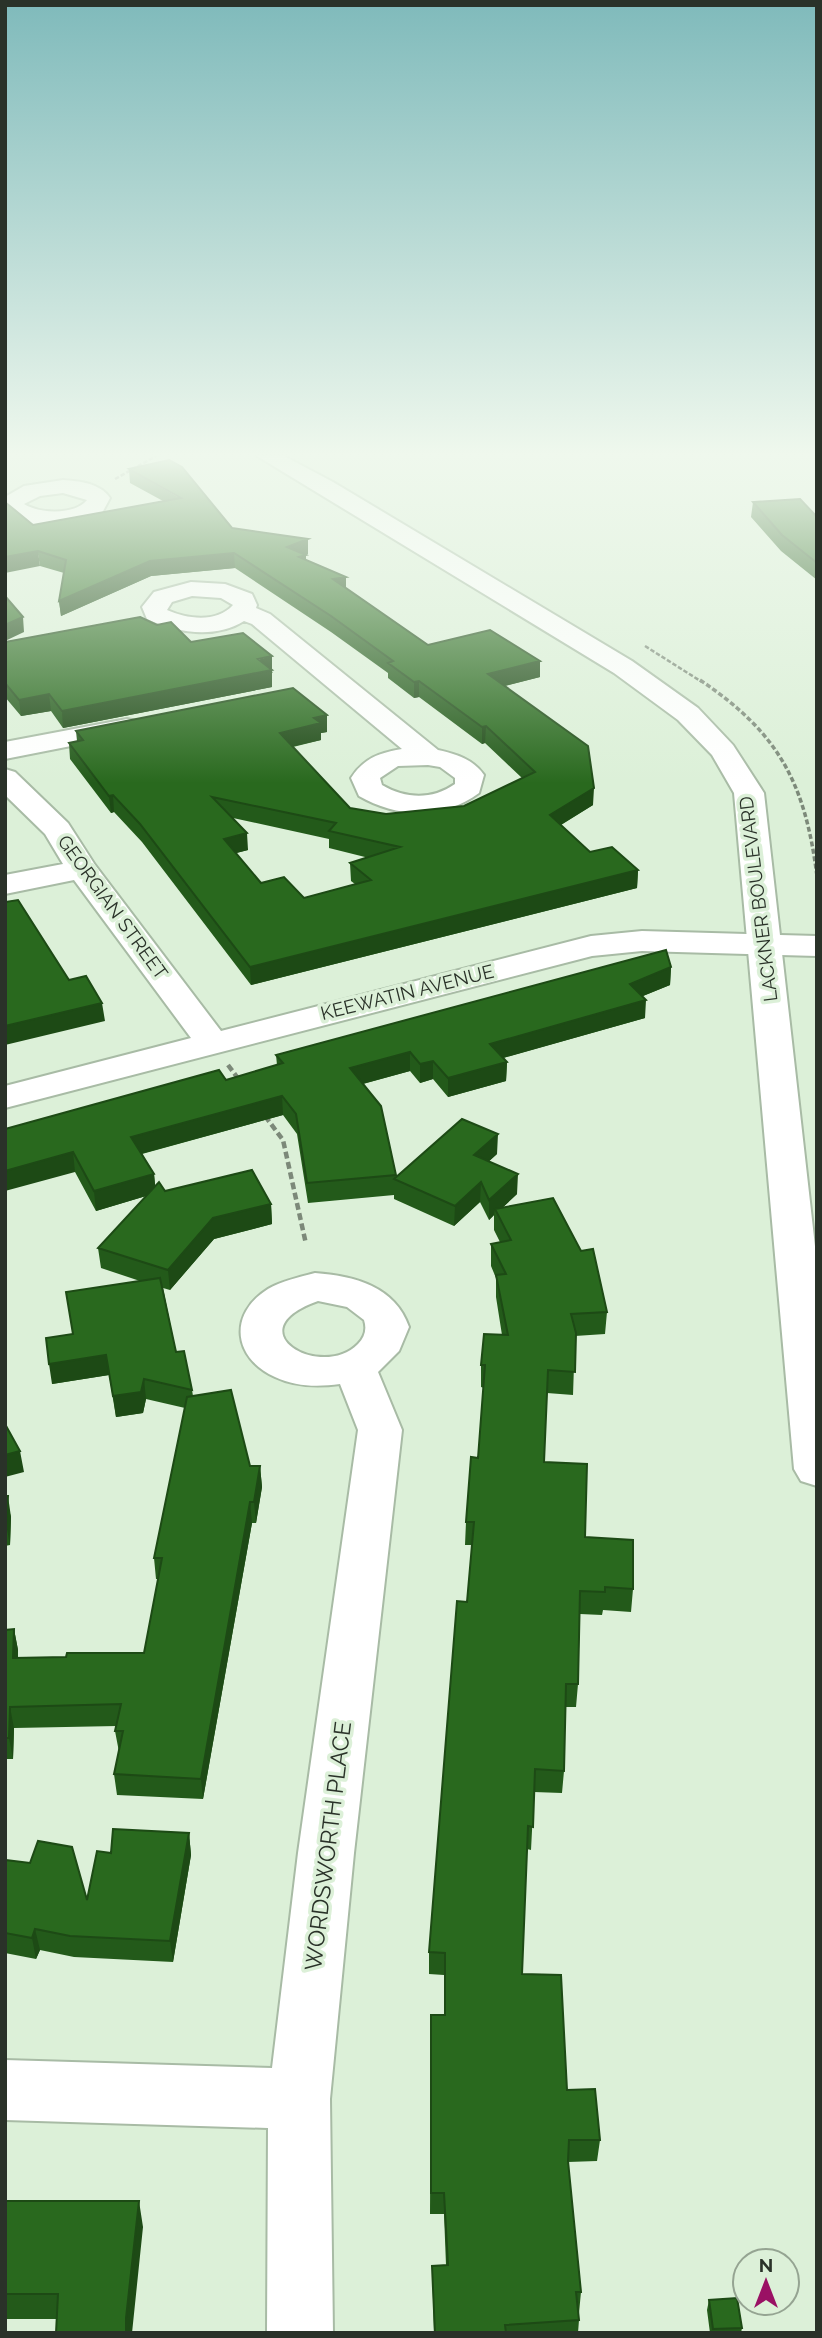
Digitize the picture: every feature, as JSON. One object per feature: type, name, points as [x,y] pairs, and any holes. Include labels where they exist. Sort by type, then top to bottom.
[{"type":"street","name":"LACKNER BOULEVARD","points":[[454,565],[623,667],[688,714],[723,751],[749,793],[817,1469]]},
{"type":"street","points":[[242,611],[261,619],[428,756]]},
{"type":"street","points":[[313,689],[341,684]]},
{"type":"street","points":[[5,751],[149,722]]},
{"type":"street","name":"GEORGIAN STREET","points":[[5,778],[57,829],[82,869],[219,1052]]},
{"type":"street","points":[[5,886],[82,869]]},
{"type":"street","name":"KEEWATIN AVENUE","points":[[5,1097],[219,1052],[591,946],[642,941],[817,946]]},
{"type":"street","name":"WORDSWORTH PLACE","points":[[300,2333],[299,2099],[326,1853],[380,1430],[354,1366]]},
{"type":"street","points":[[5,2090],[299,2099]]},
{"type":"path","points":[[219,1052],[242,1084]]},
{"type":"path","points":[[259,1107],[283,1140],[306,1244]]},
{"type":"building","points":[[65,565],[141,565],[59,601]]},
{"type":"building","points":[[253,565],[318,565],[346,577],[333,579],[428,645],[490,630],[540,661],[488,674],[588,746],[594,788],[550,815],[590,852],[612,847],[638,870],[250,967],[140,824],[113,795],[109,796],[69,743],[83,740],[76,731],[293,688],[327,715],[314,718],[321,723],[280,733],[350,808],[386,814],[464,806],[535,772],[486,726],[482,727],[419,681],[414,682],[388,663],[393,661],[331,616]],"holes":[[[212,797],[336,823],[329,831],[400,847],[350,863],[371,880],[304,898],[284,877],[261,883],[224,839],[247,833]]]},
{"type":"building","points":[[5,596],[23,617],[5,625]]},
{"type":"building","points":[[140,617],[157,625],[171,622],[191,642],[243,633],[272,656],[258,659],[272,670],[62,711],[49,694],[19,700],[5,683],[5,642]]},
{"type":"building","points":[[18,900],[69,980],[86,976],[102,1003],[5,1026],[5,902]]},
{"type":"building","points":[[666,950],[671,967],[630,984],[646,1000],[490,1044],[507,1062],[448,1078],[433,1061],[420,1064],[410,1052],[350,1068],[381,1106],[396,1175],[307,1183],[296,1114],[282,1096],[131,1137],[154,1174],[94,1191],[73,1152],[5,1171],[5,1129],[219,1070],[226,1080],[283,1063],[276,1055]]},
{"type":"building","points":[[462,1119],[498,1134],[474,1155],[518,1174],[489,1200],[481,1182],[455,1206],[394,1179]]},
{"type":"building","points":[[252,1170],[271,1204],[213,1218],[168,1270],[98,1248],[159,1182],[165,1191]]},
{"type":"building","points":[[553,1198],[581,1251],[593,1249],[607,1312],[571,1314],[576,1333],[575,1372],[548,1370],[544,1462],[587,1464],[585,1537],[633,1540],[633,1589],[605,1587],[605,1592],[580,1591],[578,1684],[566,1684],[564,1771],[535,1769],[533,1827],[528,1826],[522,1974],[561,1975],[567,2090],[595,2089],[600,2140],[569,2140],[568,2161],[581,2292],[576,2292],[579,2320],[505,2325],[506,2333],[435,2333],[432,2266],[448,2265],[444,2193],[431,2193],[431,2015],[445,2015],[445,1953],[429,1952],[457,1601],[467,1602],[474,1522],[466,1522],[471,1457],[478,1458],[485,1365],[481,1365],[484,1334],[508,1335],[496,1275],[506,1274],[491,1244],[511,1240],[495,1209]]},
{"type":"building","points":[[160,1278],[176,1352],[184,1351],[192,1390],[144,1379],[141,1392],[113,1396],[106,1355],[49,1364],[46,1338],[73,1334],[66,1292]]},
{"type":"building","points":[[231,1390],[250,1466],[260,1466],[254,1502],[250,1502],[201,1779],[114,1774],[123,1731],[115,1731],[121,1704],[10,1707],[9,1738],[5,1738],[5,1630],[14,1629],[13,1658],[66,1657],[67,1653],[144,1653],[162,1558],[154,1558],[187,1397]]},
{"type":"building","points":[[5,1424],[20,1451],[5,1455]]},
{"type":"building","points":[[5,1496],[8,1496],[6,1524],[5,1524]]},
{"type":"building","points":[[113,1829],[189,1833],[170,1941],[70,1936],[35,1929],[32,1938],[5,1933],[5,1860],[30,1863],[38,1841],[72,1847],[87,1900],[97,1851],[111,1853]]},
{"type":"building","points":[[5,2201],[139,2201],[126,2333],[56,2333],[58,2294],[5,2294]]},
{"type":"building","points":[[731,2298],[731,2317],[740,2317],[742,2328],[713,2329],[709,2300]]}]
